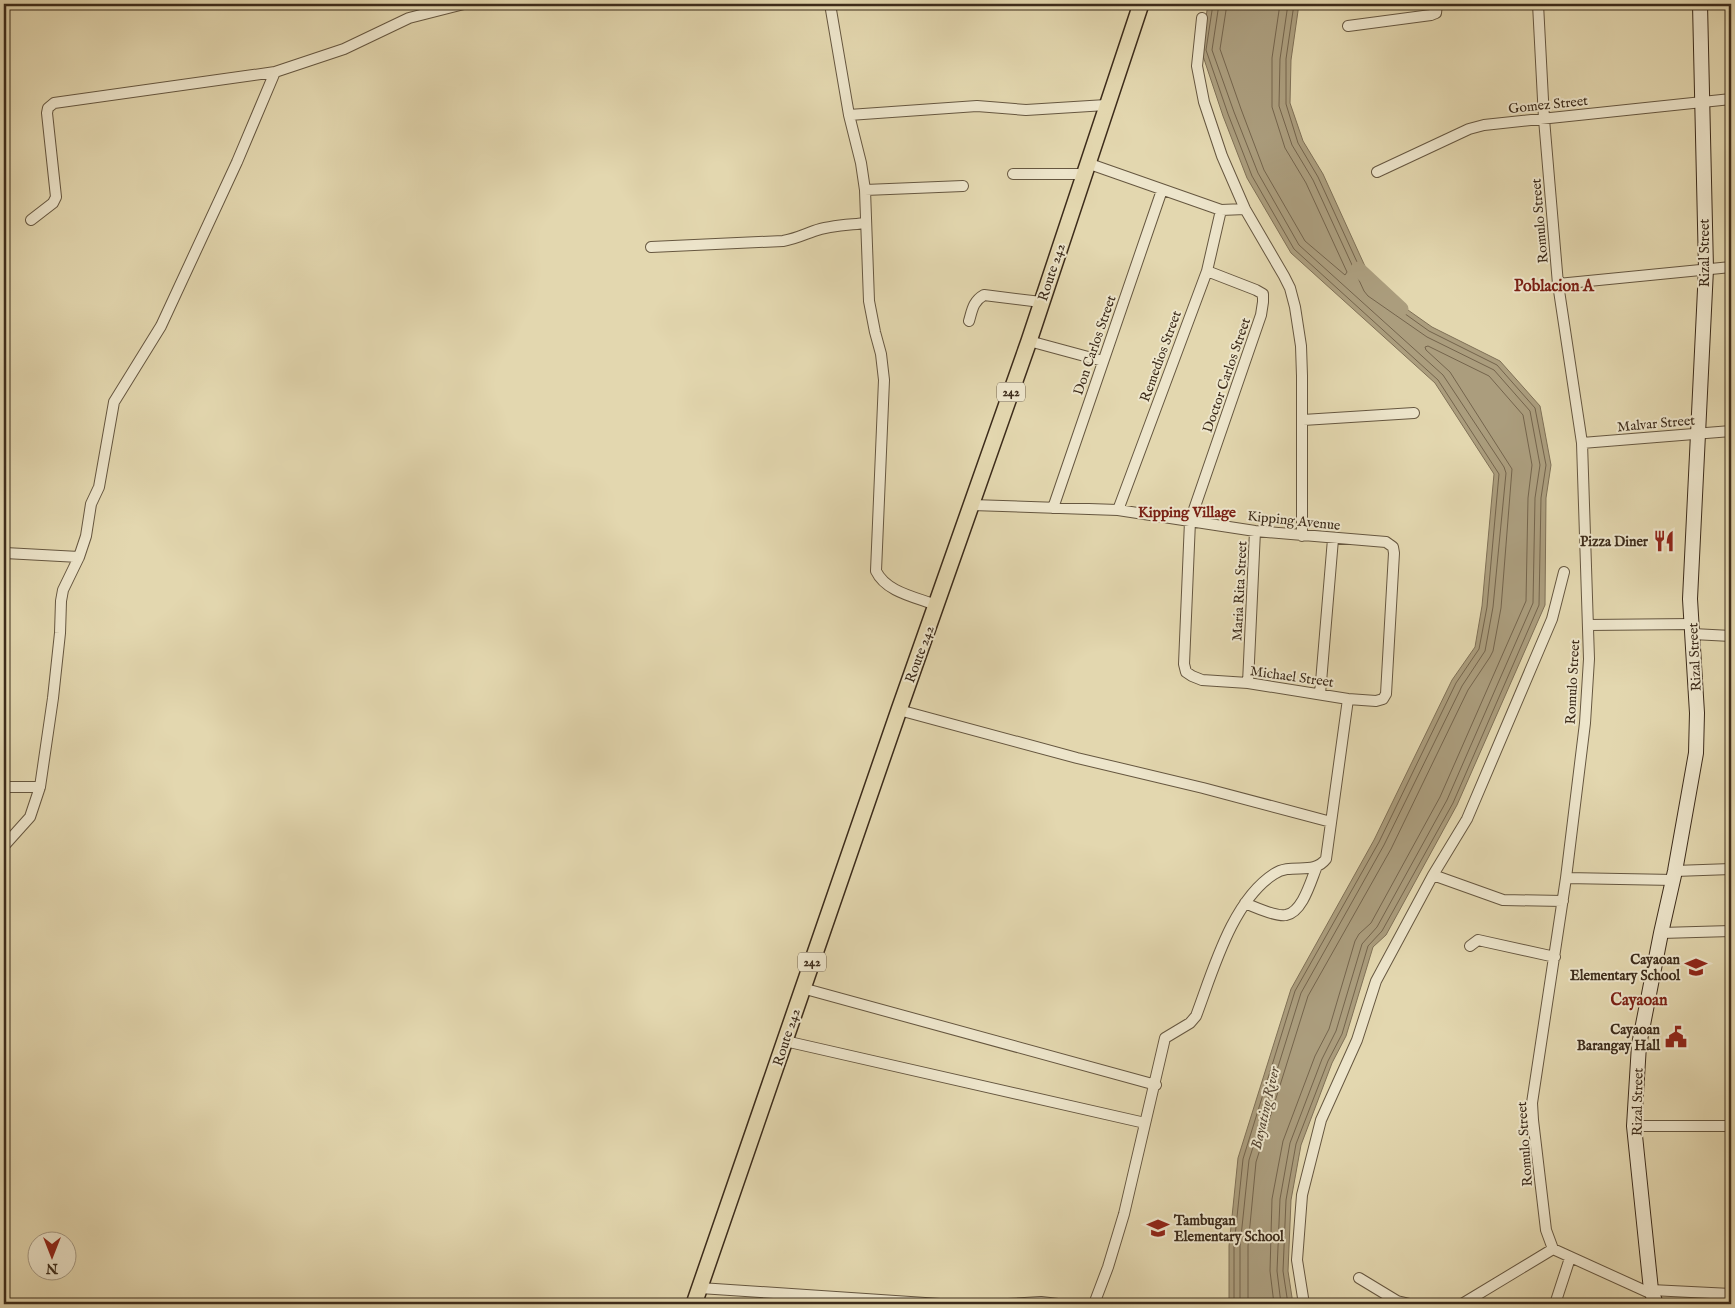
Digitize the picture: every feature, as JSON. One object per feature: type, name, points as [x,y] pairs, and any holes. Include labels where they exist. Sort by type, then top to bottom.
[{"type":"main road","name":"Route 242","points":[[694,1304],[802,988],[1029,341],[1141,4]]},
{"type":"street","points":[[31,220],[53,203],[56,196],[47,113],[48,108],[54,103],[275,72],[344,49],[409,18],[464,4]]},
{"type":"street","points":[[830,4],[849,115],[861,163],[865,190],[869,301],[881,354],[884,380],[876,571],[880,580],[888,587],[936,605]]},
{"type":"street","points":[[1348,26],[1431,15],[1436,13],[1437,4]]},
{"type":"street","name":"Romulo Street","points":[[1538,4],[1544,119],[1558,284],[1582,443],[1589,659],[1585,724],[1566,878],[1532,1103],[1546,1230],[1553,1249]]},
{"type":"street","name":"Rizal Street","points":[[1653,1296],[1634,1126],[1639,1045],[1661,933],[1675,875],[1696,753],[1697,713],[1690,599],[1706,269],[1700,4]]},
{"type":"street","points":[[1202,18],[1197,66],[1204,102],[1222,156],[1245,209],[1284,276],[1293,301],[1301,346],[1303,420],[1302,536]]},
{"type":"street","points":[[4,846],[30,816],[40,787],[53,698],[63,590],[79,557],[86,536],[91,504],[99,487],[115,397],[161,326],[237,162],[275,72]]},
{"type":"street","name":"Gomez Street","points":[[1377,172],[1469,129],[1484,125],[1731,99]]},
{"type":"street","points":[[849,115],[976,106],[1026,110],[1106,105]]},
{"type":"street","points":[[1013,174],[1085,169],[1162,190],[1222,210],[1245,209]]},
{"type":"street","points":[[865,190],[963,186]]},
{"type":"street","name":"Don Carlos Street","points":[[1052,508],[1162,190]]},
{"type":"street","name":"Remedios Street","points":[[1118,510],[1206,271],[1222,210]]},
{"type":"street","points":[[651,247],[783,241],[796,239],[814,231],[866,223]]},
{"type":"street","points":[[1558,284],[1731,267]]},
{"type":"street","name":"Doctor Carlos Street","points":[[1190,521],[1250,348],[1263,302],[1263,294],[1256,290],[1206,271]]},
{"type":"street","points":[[969,321],[974,304],[984,295],[1042,302]]},
{"type":"street","points":[[1029,341],[1103,362]]},
{"type":"street","points":[[1303,420],[1414,413]]},
{"type":"street","name":"Malvar Street","points":[[1582,443],[1731,431]]},
{"type":"street","points":[[972,505],[1052,508]]},
{"type":"street","name":"Kipping Avenue","points":[[1052,508],[1118,510],[1255,531],[1386,542],[1393,547],[1394,552],[1386,694]]},
{"type":"street","name":"Michael Street","points":[[1190,521],[1184,664],[1186,672],[1202,680],[1248,683],[1348,699],[1376,701],[1383,699],[1386,694]]},
{"type":"street","name":"Maria Rita Street","points":[[1248,683],[1255,531]]},
{"type":"street","points":[[1320,694],[1333,539]]},
{"type":"street","points":[[5,553],[79,557]]},
{"type":"street","points":[[1304,1304],[1297,1260],[1302,1195],[1321,1120],[1357,1040],[1376,982],[1433,875],[1467,819],[1552,619],[1564,572]]},
{"type":"street","points":[[1588,625],[1692,629],[1731,636]]},
{"type":"street","points":[[1094,1304],[1108,1267],[1124,1214],[1145,1123],[1156,1086],[1165,1038],[1190,1023],[1196,1016],[1224,943],[1239,911],[1252,893],[1274,874],[1294,867],[1314,868],[1321,865],[1326,859],[1348,699]]},
{"type":"street","points":[[899,710],[1077,758],[1203,788],[1331,822]]},
{"type":"street","points":[[4,787],[40,787]]},
{"type":"street","points":[[1245,903],[1278,914],[1287,915],[1297,909],[1307,892],[1318,866]]},
{"type":"street","points":[[1566,878],[1675,875],[1731,869]]},
{"type":"street","points":[[1433,875],[1503,900],[1563,901]]},
{"type":"street","points":[[1661,933],[1731,931]]},
{"type":"street","points":[[1470,946],[1478,940],[1555,957]]},
{"type":"street","points":[[802,988],[1156,1086]]},
{"type":"street","points":[[785,1041],[1145,1123]]},
{"type":"street","points":[[1634,1126],[1731,1126]]},
{"type":"street","points":[[1462,1304],[1553,1249],[1653,1296],[1731,1294]]},
{"type":"street","points":[[1555,1304],[1570,1258]]},
{"type":"street","points":[[1359,1278],[1397,1301],[1410,1304]]},
{"type":"street","points":[[700,1288],[940,1304]]},
{"type":"street","points":[[1008,1304],[1041,1302],[1058,1304]]},
{"type":"water","name":"Bayating River","points":[[1208,4],[1299,4],[1291,60],[1290,103],[1303,141],[1323,174],[1374,286],[1432,327],[1500,361],[1540,406],[1551,465],[1546,498],[1545,605],[1457,805],[1386,935],[1373,947],[1346,1036],[1332,1063],[1301,1145],[1291,1200],[1288,1271],[1293,1304],[1229,1304],[1229,1246],[1238,1158],[1291,989],[1374,840],[1452,680],[1475,647],[1482,606],[1494,474],[1435,383],[1291,253],[1247,178],[1223,116],[1201,50]]},
{"type":"waterway","points":[[1358,269],[1401,309]]},
{"type":"place","name":"Pizza Diner","points":[[1664,541]]},
{"type":"place","name":"Cayaoan Elementary School","points":[[1696,967]]},
{"type":"place","name":"Cayaoan Barangay Hall","points":[[1676,1037]]},
{"type":"place","name":"Tambugan Elementary School","points":[[1158,1228]]},
{"type":"district","name":"Poblacion A","points":[[1554,285]]},
{"type":"district","name":"Kipping Village","points":[[1187,512]]},
{"type":"district","name":"Cayaoan","points":[[1639,999]]}]
